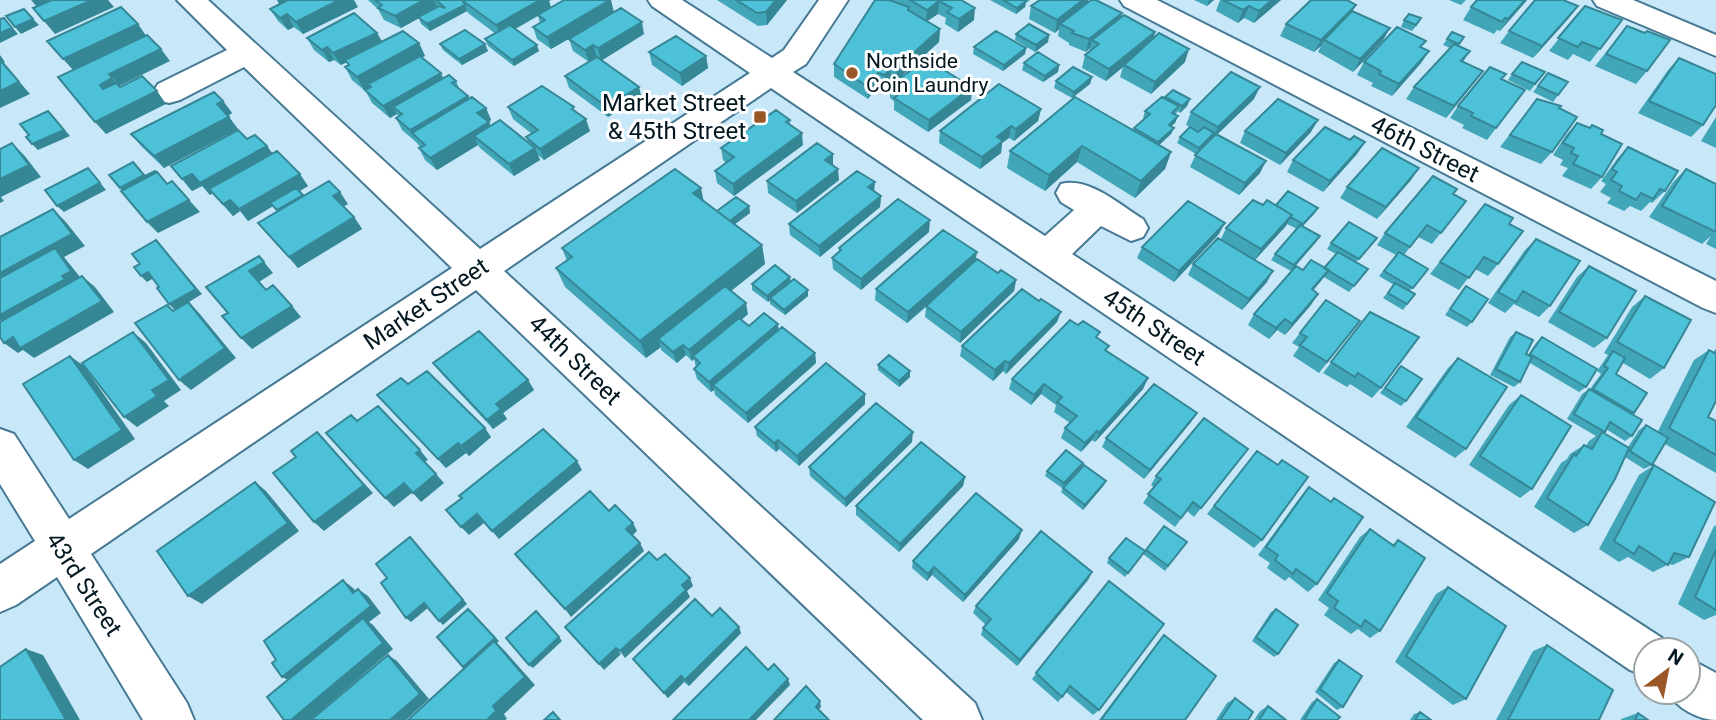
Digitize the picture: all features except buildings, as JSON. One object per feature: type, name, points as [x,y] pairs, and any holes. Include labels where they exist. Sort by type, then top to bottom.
[{"type":"street","name":"44th Street","points":[[191,0],[958,720]]},
{"type":"street","name":"45th Street","points":[[662,0],[1632,645]]},
{"type":"street","name":"Market Street","points":[[0,590],[795,57],[834,0]]},
{"type":"street","name":"46th Street","points":[[1134,0],[1716,298]]},
{"type":"street","points":[[1607,0],[1716,46]]},
{"type":"street","points":[[169,92],[248,52]]},
{"type":"street","points":[[1047,256],[1085,200],[1131,228]]},
{"type":"street","name":"43rd Street","points":[[0,447],[61,549],[170,720]]},
{"type":"place","name":"Northside Coin Laundry","points":[[852,73]]},
{"type":"place","name":"Market Street & 45th Street","points":[[760,117]]}]
